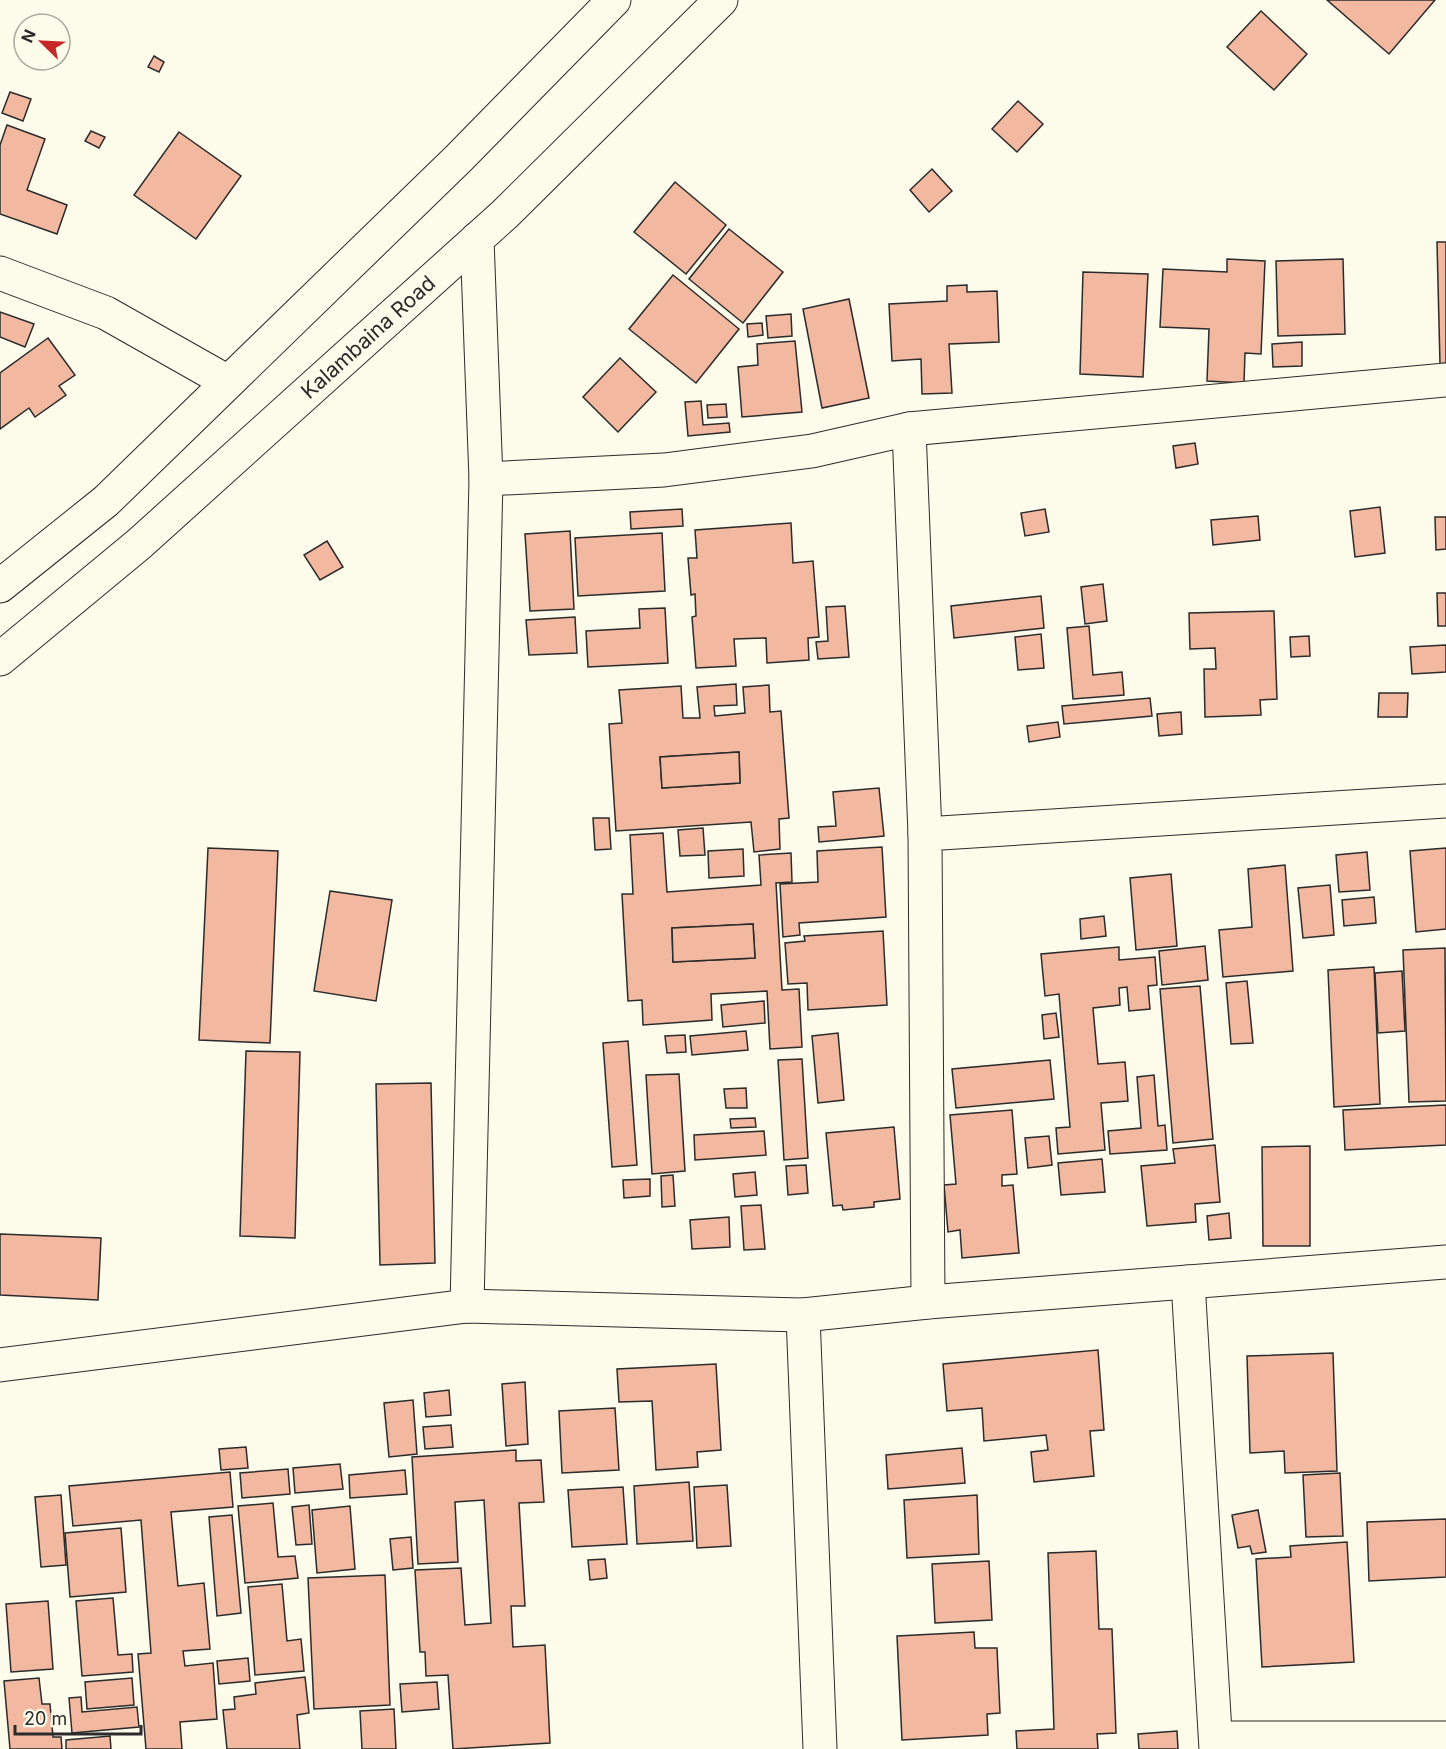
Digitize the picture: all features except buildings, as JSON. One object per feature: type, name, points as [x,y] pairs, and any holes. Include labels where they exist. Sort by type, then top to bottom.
[{"type":"street","points":[[0,586],[106,501],[459,158],[614,0]]},
{"type":"street","name":"Kalambaina Road","points":[[0,659],[139,544],[477,239],[721,0]]},
{"type":"street","points":[[467,1306],[486,479],[477,239]]},
{"type":"street","points":[[0,273],[106,313],[228,382]]},
{"type":"street","points":[[486,479],[664,470],[812,451],[909,429],[1446,380]]},
{"type":"street","points":[[909,429],[925,834],[928,1302]]},
{"type":"street","points":[[925,834],[1446,801]]},
{"type":"street","points":[[0,1365],[467,1306],[803,1315],[928,1302],[1446,1262]]},
{"type":"street","points":[[1188,1282],[1216,1744],[1446,1738]]},
{"type":"street","points":[[803,1315],[820,1749]]}]
